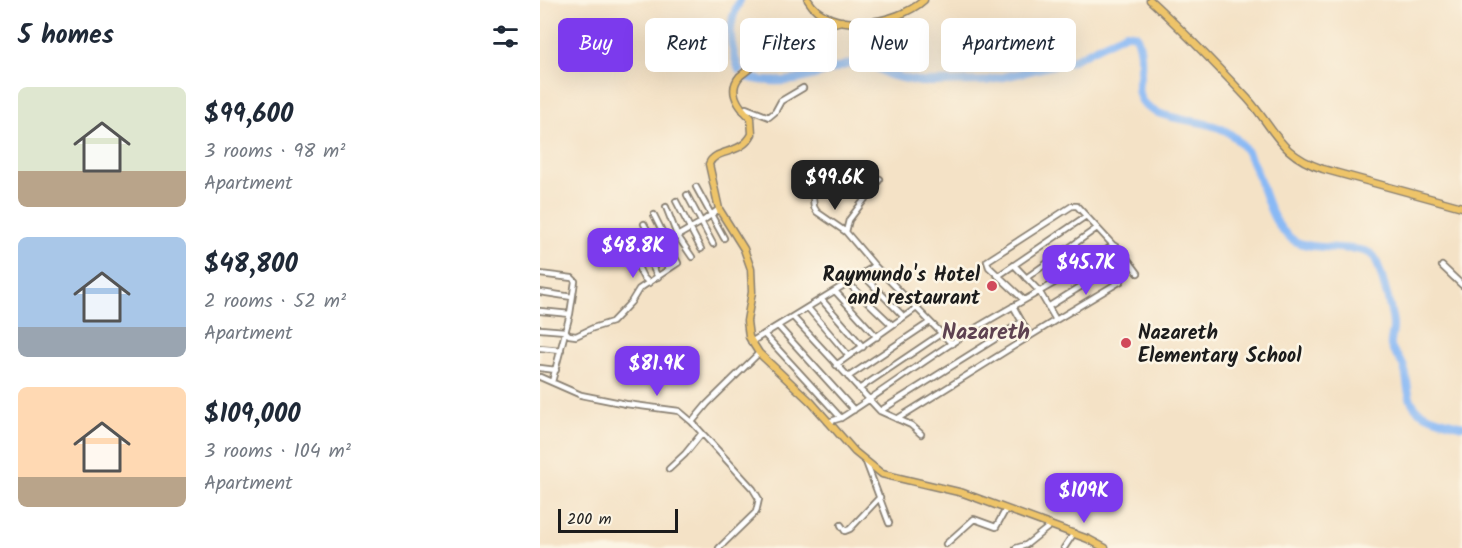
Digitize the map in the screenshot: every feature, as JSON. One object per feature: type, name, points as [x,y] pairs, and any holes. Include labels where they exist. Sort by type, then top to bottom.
[{"type":"main road","points":[[808,0],[821,14],[842,21],[862,22],[888,19],[911,9],[924,0]]},
{"type":"main road","points":[[1150,0],[1248,99],[1283,146],[1300,160],[1323,169],[1462,207]]},
{"type":"main road","points":[[842,21],[801,31],[791,36],[740,76],[735,82],[733,93],[743,111],[752,121],[752,134],[748,141],[736,150],[714,156],[709,164],[719,209],[744,249],[752,269],[752,292],[747,328],[751,342],[759,353],[805,396],[866,462],[882,474],[955,491],[1074,533],[1105,548]]},
{"type":"street","points":[[743,111],[746,108],[769,117],[781,101],[803,88]]},
{"type":"street","points":[[846,231],[849,220],[880,179]]},
{"type":"street","points":[[696,187],[724,238]]},
{"type":"street","points":[[687,195],[700,223],[713,243]]},
{"type":"street","points":[[813,198],[813,207],[817,212],[846,231],[875,266],[918,306],[952,344]]},
{"type":"street","points":[[676,201],[701,249]]},
{"type":"street","points":[[1023,300],[987,265],[988,260],[1072,206],[1077,206],[1113,245],[1121,250],[1138,273]]},
{"type":"street","points":[[666,207],[677,235],[692,257]]},
{"type":"street","points":[[634,260],[700,223],[719,209]]},
{"type":"street","points":[[540,329],[566,331],[569,335],[576,336],[612,322],[631,302],[639,289],[678,263],[654,215]]},
{"type":"street","points":[[998,276],[1086,216]]},
{"type":"street","points":[[644,224],[669,269]]},
{"type":"street","points":[[1026,278],[1097,228]]},
{"type":"street","points":[[635,234],[658,278]]},
{"type":"street","points":[[627,244],[643,277],[649,283]]},
{"type":"street","points":[[828,422],[841,418],[854,410],[868,398],[952,344],[1113,245]]},
{"type":"street","points":[[897,419],[1122,281],[1102,253]]},
{"type":"street","points":[[1014,265],[1039,291],[1056,320]]},
{"type":"street","points":[[751,342],[875,266]]},
{"type":"street","points":[[1442,266],[1462,285]]},
{"type":"street","points":[[1048,307],[1112,267]]},
{"type":"street","points":[[540,274],[574,279],[570,314],[552,382]]},
{"type":"street","points":[[861,274],[903,316]]},
{"type":"street","points":[[848,283],[892,325]]},
{"type":"street","points":[[835,291],[877,337]]},
{"type":"street","points":[[540,292],[572,297]]},
{"type":"street","points":[[821,299],[863,347]]},
{"type":"street","points":[[836,365],[918,306]]},
{"type":"street","points":[[1013,306],[1030,336]]},
{"type":"street","points":[[808,308],[848,356]]},
{"type":"street","points":[[540,311],[570,314]]},
{"type":"street","points":[[793,317],[880,411],[911,425],[921,434]]},
{"type":"street","points":[[848,377],[930,322]]},
{"type":"street","points":[[880,411],[1022,322]]},
{"type":"street","points":[[778,326],[854,410]]},
{"type":"street","points":[[859,388],[942,333]]},
{"type":"street","points":[[764,334],[841,418]]},
{"type":"street","points":[[540,348],[561,350]]},
{"type":"street","points":[[692,422],[759,353]]},
{"type":"street","points":[[540,368],[556,370]]},
{"type":"street","points":[[540,377],[581,395],[679,411],[692,422],[753,489],[759,499],[756,512],[719,548]]},
{"type":"street","points":[[669,469],[702,433]]},
{"type":"street","points":[[866,462],[889,523]]},
{"type":"street","points":[[841,525],[845,531],[850,529],[880,497]]},
{"type":"street","points":[[946,544],[974,519],[996,527],[1006,509]]},
{"type":"street","points":[[1016,548],[1026,545],[1051,525]]},
{"type":"street","points":[[1064,548],[1074,533]]},
{"type":"waterway","points":[[739,70],[733,52],[731,27],[740,0]]},
{"type":"waterway","points":[[746,77],[789,81],[865,61],[889,75],[921,82],[986,81],[1069,62],[1126,33],[1136,35],[1141,57],[1139,93],[1142,101],[1149,108],[1170,117],[1208,124],[1229,133],[1250,157],[1274,217],[1282,230],[1293,240],[1313,246],[1361,250],[1370,253],[1375,258],[1391,314],[1393,328],[1391,346],[1403,365],[1411,401],[1423,414],[1462,426]]},
{"type":"place","name":"Raymundo's Hotel and restaurant","points":[[992,286]]},
{"type":"place","name":"Nazareth Elementary School","points":[[1126,343]]},
{"type":"district","name":"Nazareth","points":[[986,331]]}]
